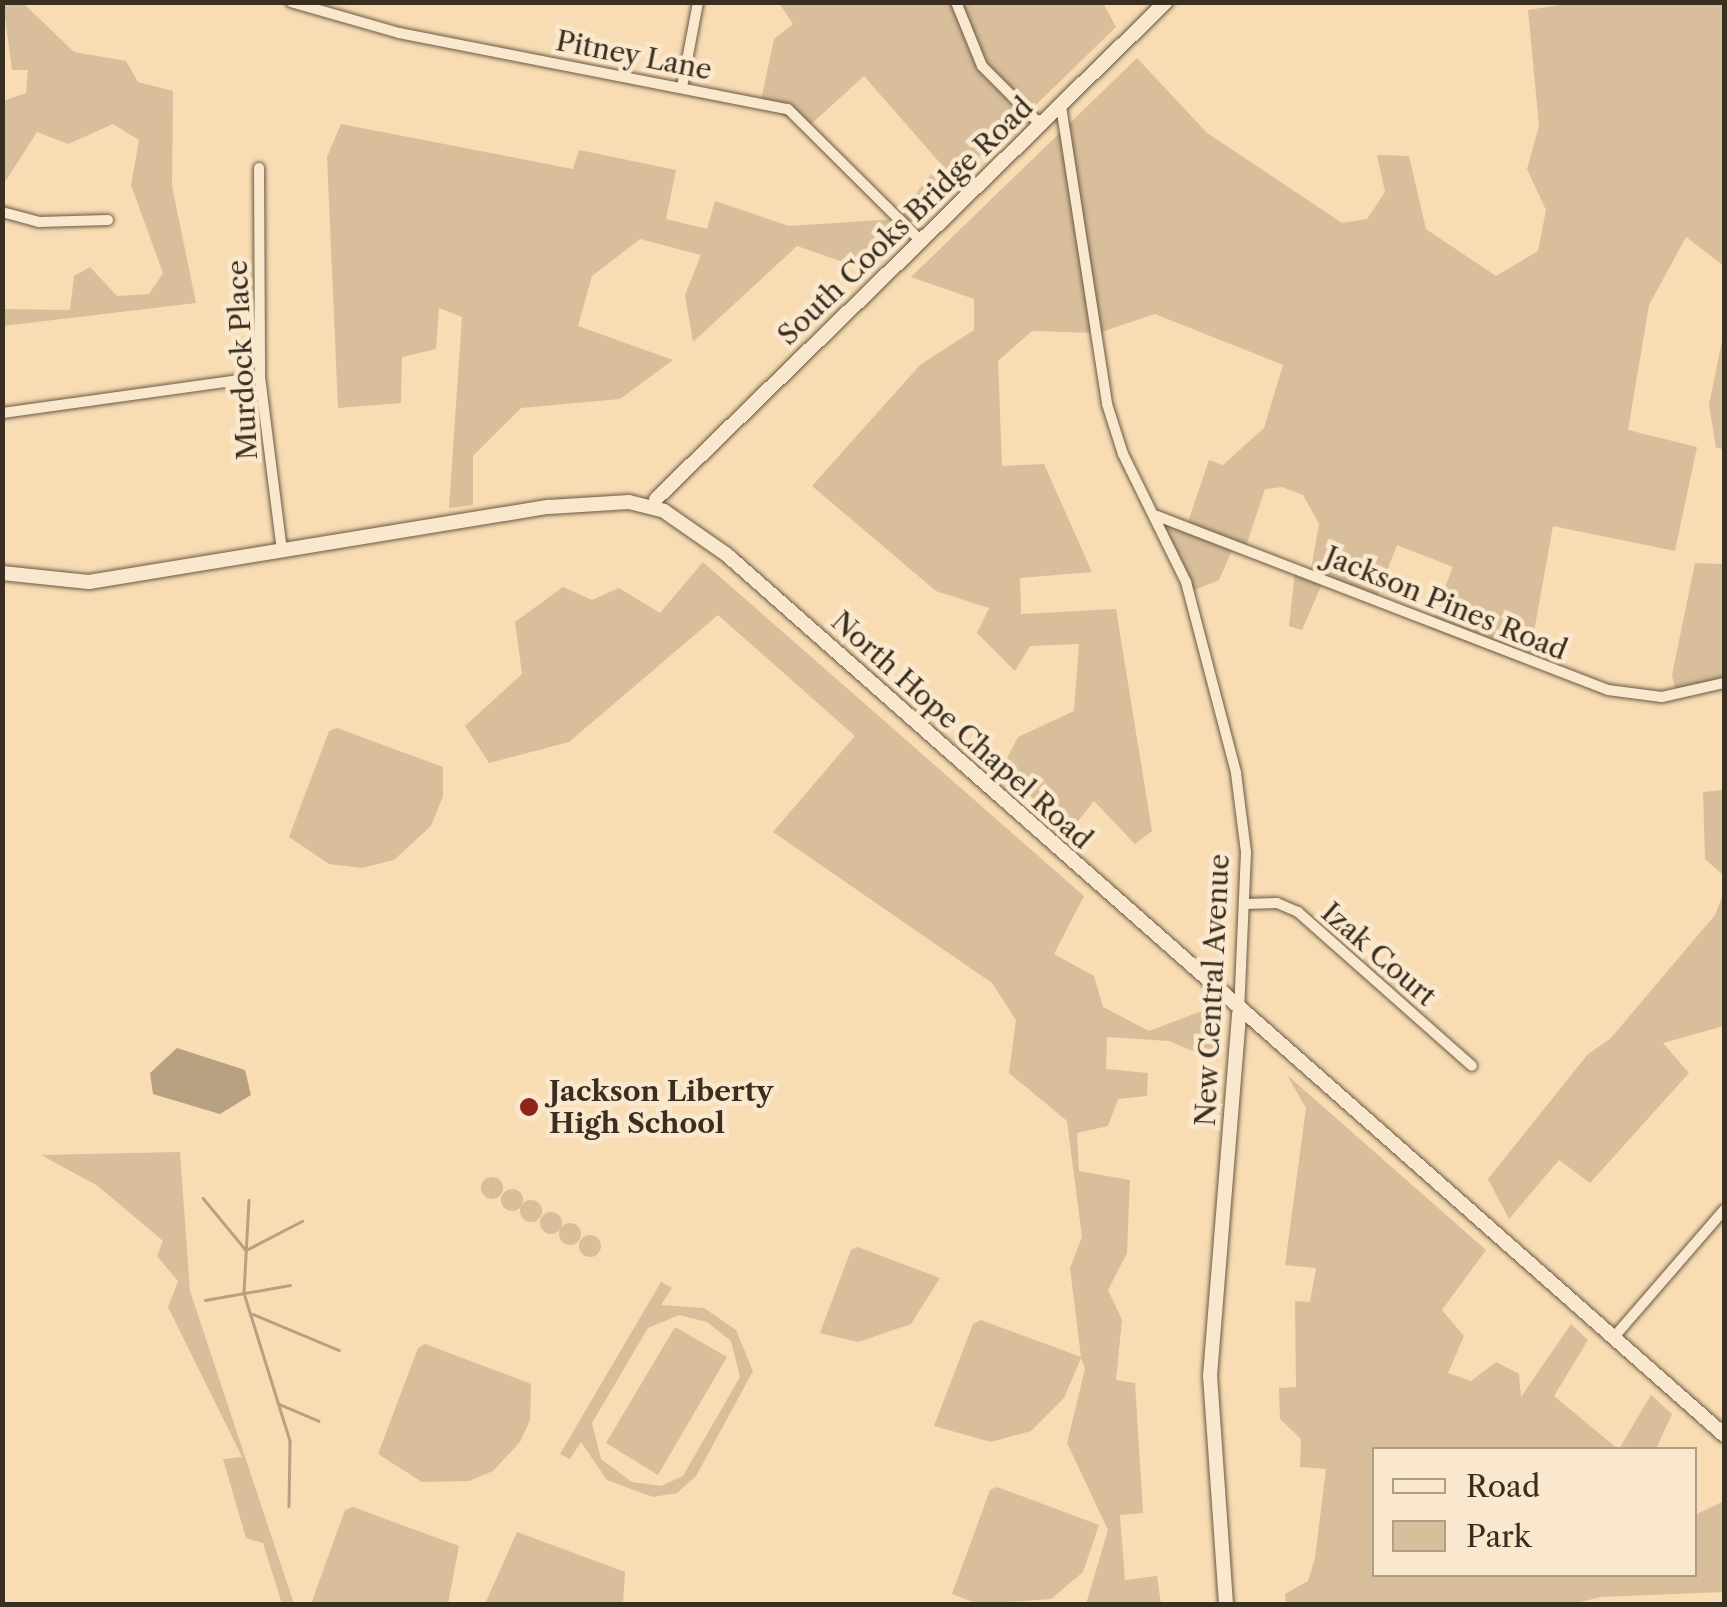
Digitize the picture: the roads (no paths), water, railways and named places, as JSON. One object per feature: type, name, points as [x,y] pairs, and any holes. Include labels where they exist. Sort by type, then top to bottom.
[{"type":"main road","name":"South Cooks Bridge Road","points":[[652,503],[1166,2]]},
{"type":"main road","name":"North Hope Chapel Road","points":[[2,573],[89,582],[550,506],[652,503],[727,555],[1239,1013],[1724,1436]]},
{"type":"main road","name":"New Central Avenue","points":[[1226,1604],[1210,1376],[1239,1013]]},
{"type":"street","name":"Pitney Lane","points":[[291,2],[399,33],[682,87],[797,114],[919,239]]},
{"type":"street","points":[[682,87],[698,2]]},
{"type":"street","points":[[956,2],[982,66],[1041,125]]},
{"type":"street","name":"New Central Avenue","points":[[1061,106],[1108,404],[1123,454],[1157,516],[1207,650],[1236,774],[1245,904],[1239,1013]]},
{"type":"street","name":"Murdock Place","points":[[259,168],[260,376],[282,550]]},
{"type":"street","points":[[2,212],[39,222],[108,220]]},
{"type":"street","points":[[2,413],[260,376]]},
{"type":"street","name":"Jackson Pines Road","points":[[1157,516],[1608,690],[1662,697],[1724,683]]},
{"type":"street","name":"Izak Court","points":[[1245,904],[1277,904],[1298,912],[1472,1066]]},
{"type":"street","points":[[1614,1337],[1724,1210]]},
{"type":"waterway","points":[[203,1198],[246,1250],[302,1221]]},
{"type":"waterway","points":[[249,1200],[244,1293],[290,1441],[289,1506]]},
{"type":"waterway","points":[[205,1300],[290,1285]]},
{"type":"waterway","points":[[253,1314],[339,1350]]},
{"type":"waterway","points":[[279,1404],[319,1421]]},
{"type":"place","name":"Jackson Liberty High School","points":[[529,1107]]}]
